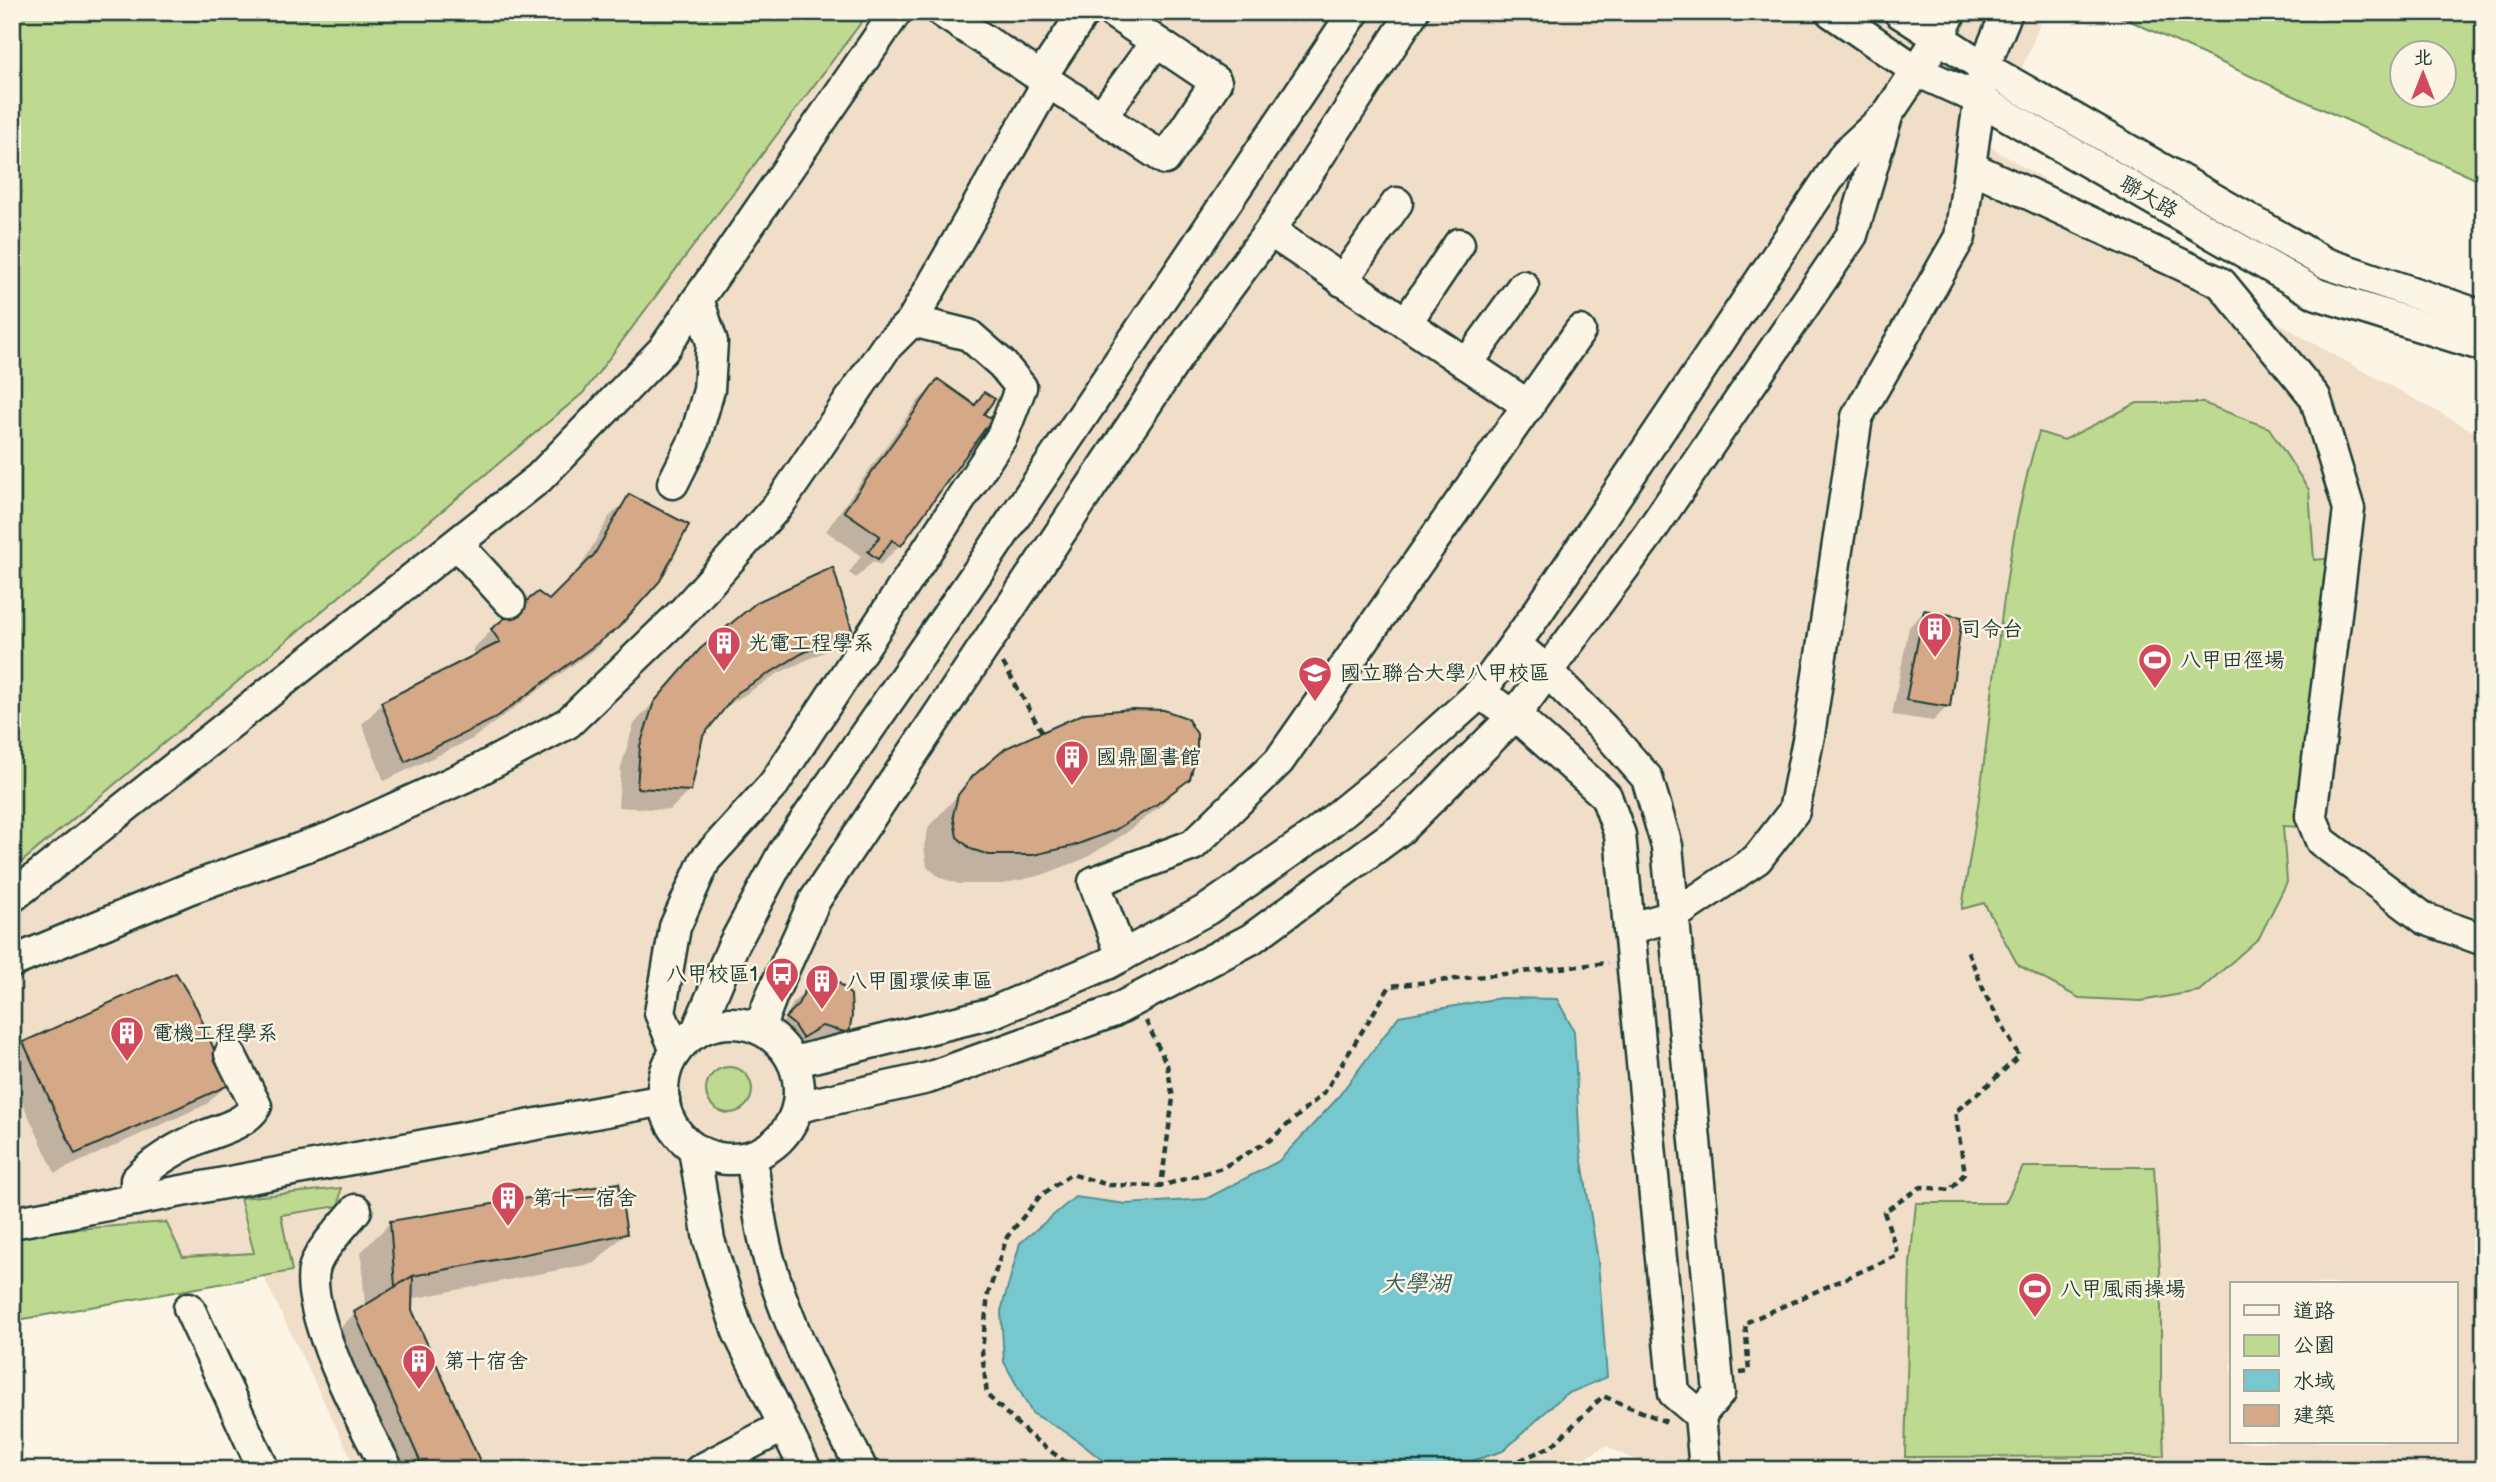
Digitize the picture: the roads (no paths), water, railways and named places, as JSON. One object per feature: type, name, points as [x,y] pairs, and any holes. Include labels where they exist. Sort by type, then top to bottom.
[{"type":"street","points":[[12,897],[539,478],[663,350],[897,12]]},
{"type":"street","points":[[942,12],[984,24],[1044,79],[1166,159],[1216,82],[1112,12]]},
{"type":"street","points":[[12,962],[187,889],[332,837],[473,773],[568,723],[685,610],[780,503],[886,348],[912,321],[1044,79],[1084,12]]},
{"type":"street","points":[[686,1042],[716,1025],[738,1024],[759,1029],[773,1037],[784,1049],[793,1062],[799,1084],[798,1107],[788,1129],[772,1146],[752,1157],[732,1160],[712,1157],[694,1149],[679,1136],[669,1119],[664,1100],[668,1066],[686,1042],[783,853],[981,567],[1354,12]]},
{"type":"street","points":[[759,1029],[815,900],[1189,340],[1270,231],[1413,12]]},
{"type":"street","name":"聯大路","points":[[1831,12],[1917,71],[1979,99],[2317,294],[2484,346]]},
{"type":"street","name":"聯大路","points":[[1899,12],[1944,25],[1984,67],[2325,263],[2474,313],[2484,313]]},
{"type":"street","points":[[1629,929],[1674,916],[1757,859],[1794,811],[1809,736],[1857,417],[1960,237],[1984,67],[2007,12]]},
{"type":"street","points":[[793,1062],[989,1014],[1122,956],[1208,909],[1313,836],[1399,766],[1479,694],[1846,153],[1887,115],[1944,25]]},
{"type":"street","points":[[1101,117],[1156,42]]},
{"type":"street","points":[[798,1107],[928,1078],[1112,1012],[1251,939],[1401,829],[1515,715],[1648,535],[1852,235],[1887,115]]},
{"type":"street","points":[[1971,167],[2221,283],[2315,397],[2349,509],[2311,816],[2321,841],[2426,919],[2484,940]]},
{"type":"street","points":[[1342,281],[1397,203]]},
{"type":"street","points":[[1270,231],[1529,406]]},
{"type":"street","points":[[1406,323],[1460,244]]},
{"type":"street","points":[[1466,364],[1523,286]]},
{"type":"street","points":[[673,483],[695,439],[709,390],[712,342],[698,299]]},
{"type":"street","points":[[686,1042],[660,1013],[676,927],[705,860],[774,784],[1002,436],[1021,387],[1002,364],[969,335],[912,321]]},
{"type":"street","points":[[1122,956],[1094,882],[1193,845],[1279,761],[1580,331]]},
{"type":"street","points":[[457,544],[510,602]]},
{"type":"street","points":[[1515,644],[1603,728],[1647,778],[1667,846],[1719,1393],[1701,1426],[1705,1470]]},
{"type":"street","points":[[1479,694],[1515,715],[1606,796],[1620,835],[1674,1393],[1701,1426]]},
{"type":"street","points":[[136,1200],[136,1180],[153,1163],[193,1140],[249,1118],[256,1106],[230,1054]]},
{"type":"street","points":[[12,1223],[664,1100]]},
{"type":"street","points":[[694,1149],[709,1240],[738,1332],[806,1470]]},
{"type":"street","points":[[752,1157],[755,1193],[772,1272],[800,1346],[862,1470]]},
{"type":"street","points":[[356,1210],[334,1235],[314,1266],[314,1299],[323,1332],[342,1377],[388,1470]]},
{"type":"street","points":[[189,1308],[264,1470]]},
{"type":"street","points":[[699,1470],[784,1426]]},
{"type":"water","name":"大學湖","points":[[1500,998],[1557,999],[1574,1031],[1580,1148],[1598,1261],[1607,1377],[1564,1395],[1503,1451],[1445,1470],[1237,1470],[1229,1465],[1199,1470],[1115,1470],[1069,1434],[1032,1413],[1004,1362],[1001,1311],[1020,1243],[1075,1197],[1126,1204],[1206,1199],[1279,1161],[1335,1101],[1399,1016]]},
{"type":"place","name":"司令台","points":[[1935,659]]},
{"type":"place","name":"光電工程學系","points":[[724,673]]},
{"type":"place","name":"八甲田徑場","points":[[2155,690]]},
{"type":"place","name":"國立聯合大學八甲校區","points":[[1315,703]]},
{"type":"place","name":"國鼎圖書館","points":[[1072,787]]},
{"type":"place","name":"八甲校區1","points":[[782,1004]]},
{"type":"place","name":"八甲圓環候車區","points":[[822,1011]]},
{"type":"place","name":"電機工程學系","points":[[127,1063]]},
{"type":"place","name":"第十一宿舍","points":[[508,1228]]},
{"type":"place","name":"八甲風雨操場","points":[[2035,1319]]},
{"type":"place","name":"第十宿舍","points":[[419,1391]]}]
